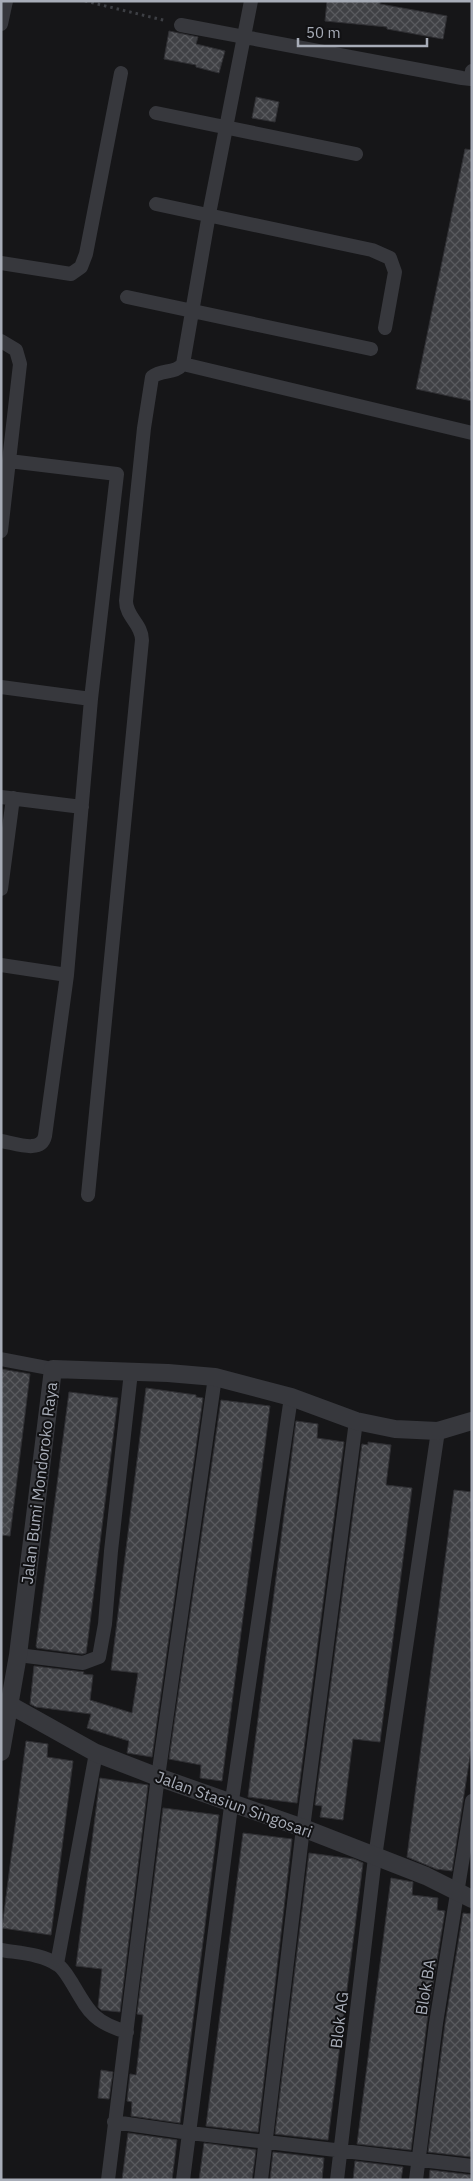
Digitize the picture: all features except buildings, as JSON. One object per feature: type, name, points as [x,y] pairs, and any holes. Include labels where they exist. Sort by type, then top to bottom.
[{"type":"street","points":[[1,24],[6,1]]},
{"type":"street","points":[[88,1195],[142,640],[140,629],[127,612],[126,601],[150,382],[156,373],[178,369],[183,364],[209,214],[251,1]]},
{"type":"street","points":[[181,24],[462,78],[471,79],[472,72]]},
{"type":"street","points":[[1,263],[71,274],[81,267],[90,235],[121,72]]},
{"type":"street","points":[[156,113],[356,154]]},
{"type":"street","points":[[156,204],[326,239],[386,255],[393,264],[395,272],[385,328]]},
{"type":"street","points":[[127,297],[371,349]]},
{"type":"street","points":[[1,341],[16,350],[20,364],[1,531]]},
{"type":"street","points":[[183,364],[472,433]]},
{"type":"street","points":[[9,461],[140,476]]},
{"type":"street","points":[[1,1141],[36,1146],[44,1140],[67,975],[91,699],[117,474]]},
{"type":"street","points":[[1,687],[91,699]]},
{"type":"street","points":[[1,889],[7,798],[82,807]]},
{"type":"street","points":[[1,965],[67,975]]},
{"type":"street","points":[[1,1359],[53,1370]]},
{"type":"street","name":"Jalan Bumi Mondoroko Raya","points":[[1,1752],[6,1702],[18,1655],[53,1370],[131,1372],[215,1378],[291,1397],[356,1421],[395,1429],[438,1431],[472,1421]]},
{"type":"street","points":[[18,1655],[83,1663],[99,1656],[105,1624],[111,1551],[131,1372]]},
{"type":"street","points":[[108,2180],[158,1777],[215,1378]]},
{"type":"street","points":[[183,2180],[232,1803],[291,1397]]},
{"type":"street","points":[[261,2180],[303,1828],[356,1421]]},
{"type":"street","name":"Blok AG","points":[[337,2180],[375,1861],[438,1431]]},
{"type":"street","name":"Jalan Stasiun Singosari","points":[[6,1702],[51,1730],[96,1753],[303,1828],[375,1861],[465,1895]]},
{"type":"street","points":[[57,1964],[96,1753]]},
{"type":"street","name":"Blok BA","points":[[416,2180],[436,2023],[465,1895],[472,1800]]},
{"type":"street","points":[[1,1950],[40,1958],[57,1964],[70,1980],[92,2015],[108,2026],[127,2032]]},
{"type":"street","points":[[114,2122],[190,2133],[472,2166]]},
{"type":"path","points":[[85,1],[181,24]]}]
